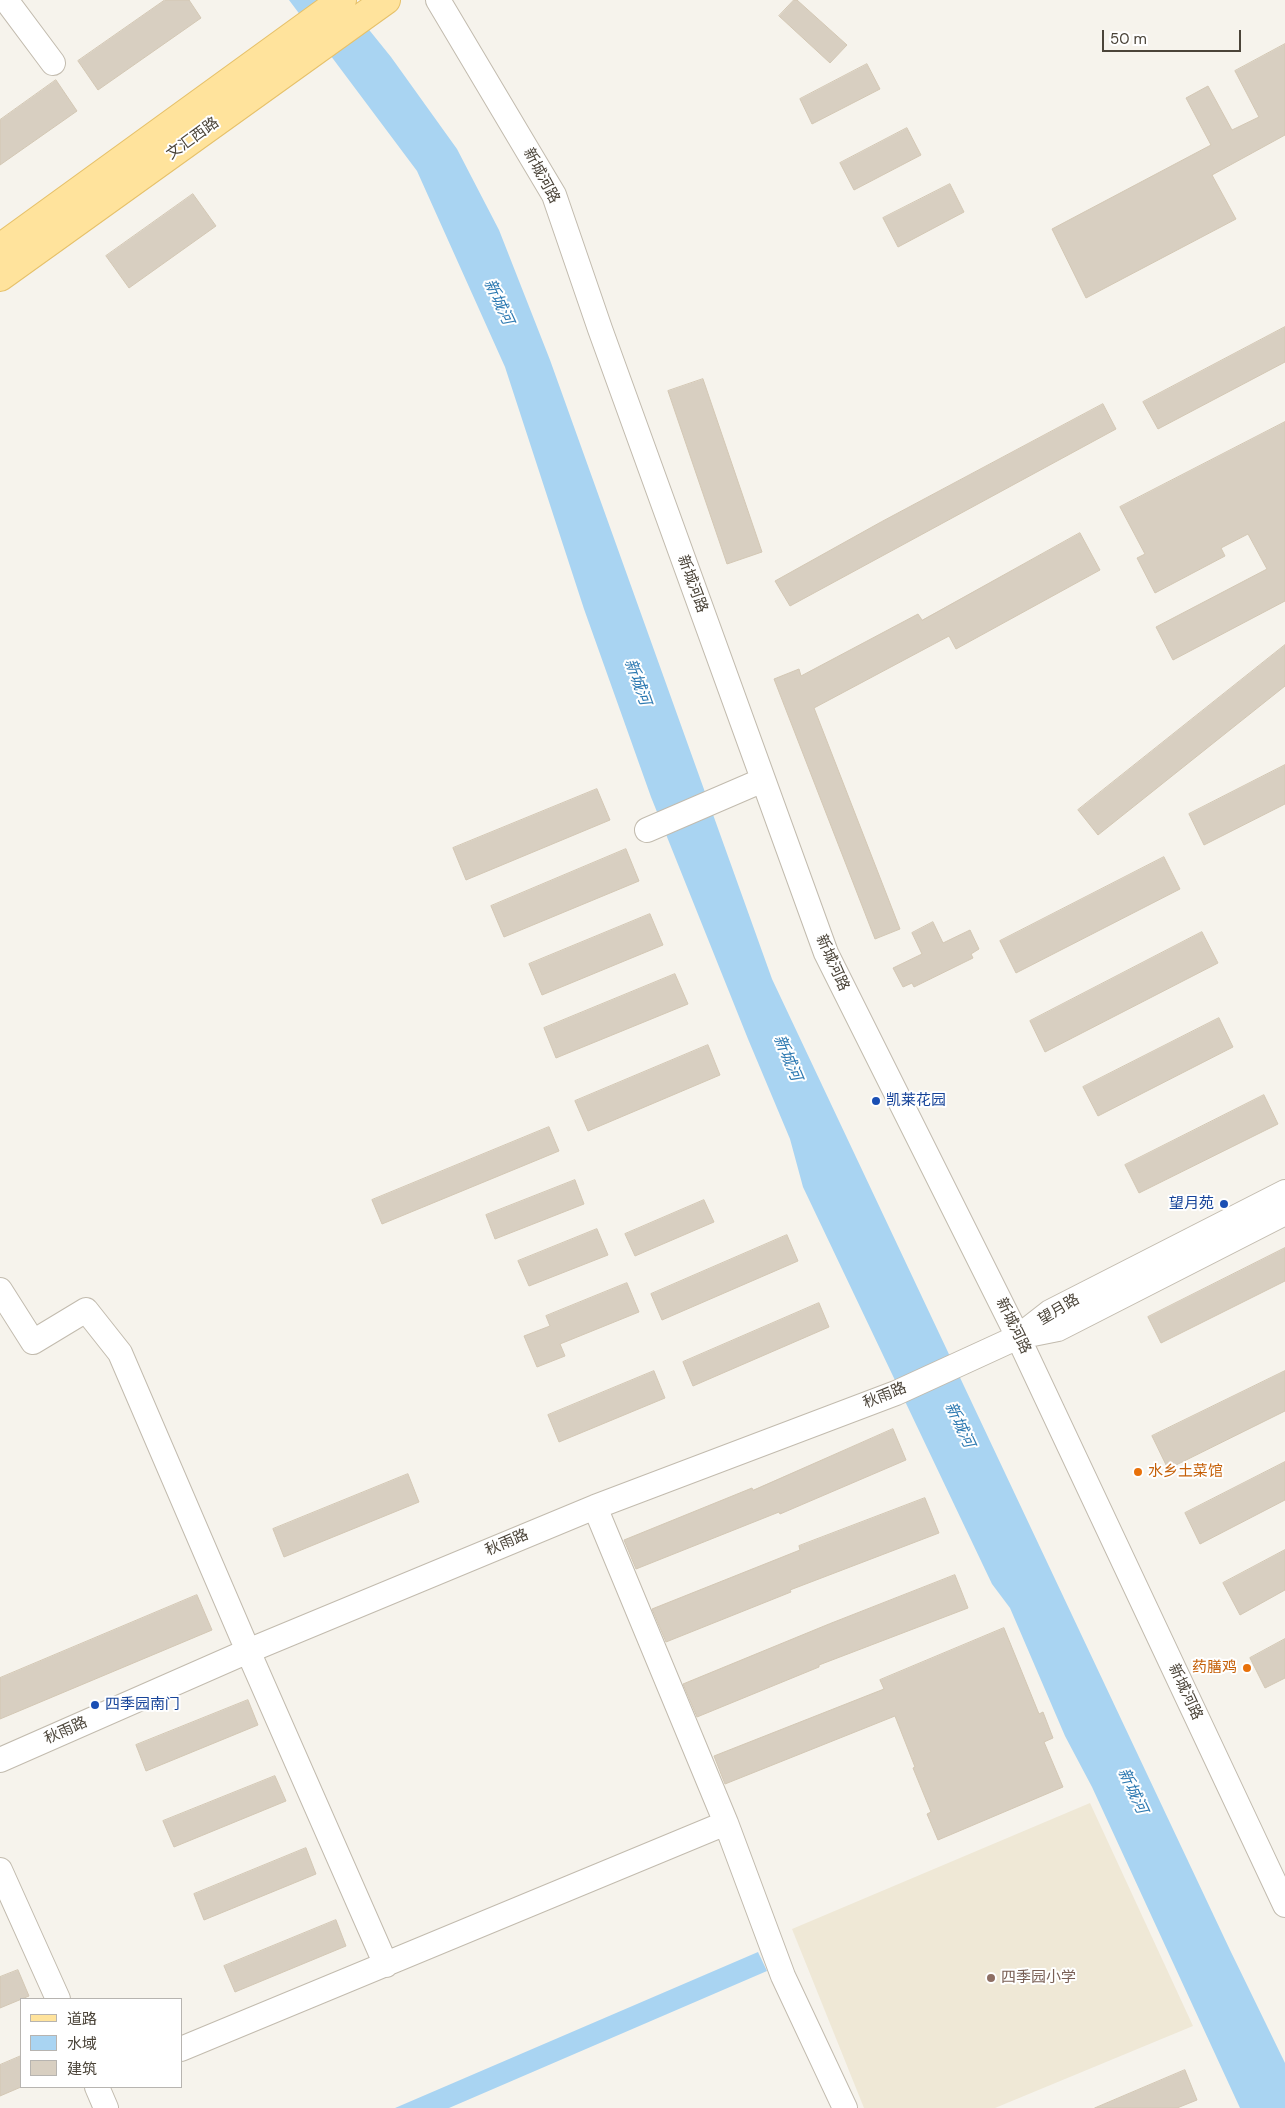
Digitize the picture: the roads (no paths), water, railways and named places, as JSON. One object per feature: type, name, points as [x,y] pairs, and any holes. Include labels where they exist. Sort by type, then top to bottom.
[{"type":"main road","name":"文汇西路","points":[[0,277],[300,46],[342,0]]},
{"type":"main road","name":"文汇西路","points":[[0,248],[300,46],[378,5]]},
{"type":"street","points":[[6,0],[53,62]]},
{"type":"street","name":"新城河路","points":[[438,0],[554,195],[600,329],[826,953],[1018,1337],[1285,1905]]},
{"type":"street","points":[[647,830],[763,780]]},
{"type":"street","name":"望月路","points":[[1018,1337],[1050,1312],[1285,1192]]},
{"type":"street","name":"望月路","points":[[1018,1337],[1058,1330],[1285,1213]]},
{"type":"street","points":[[0,1290],[34,1342],[86,1310],[120,1353],[386,1965]]},
{"type":"street","name":"秋雨路","points":[[0,1760],[248,1651],[595,1507],[896,1393],[1018,1337]]},
{"type":"street","points":[[595,1507],[726,1823],[784,1976],[845,2108]]},
{"type":"street","points":[[182,2049],[726,1823]]},
{"type":"street","points":[[0,1870],[58,1998]]},
{"type":"street","points":[[97,2088],[106,2108]]},
{"type":"water","name":"新城河","points":[[289,0],[345,0],[391,57],[457,149],[499,230],[550,360],[772,979],[1285,2063],[1285,2108],[1240,2108],[1092,1787],[1065,1736],[1010,1608],[992,1584],[803,1187],[790,1139],[651,797],[584,609],[505,367],[417,171]]},
{"type":"water","points":[[758,1952],[767,1971],[449,2108],[395,2108]]},
{"type":"place","name":"凯莱花园","points":[[876,1101]]},
{"type":"place","name":"望月苑","points":[[1224,1204]]},
{"type":"place","name":"水乡土菜馆","points":[[1138,1472]]},
{"type":"place","name":"药膳鸡","points":[[1247,1668]]},
{"type":"place","name":"四季园南门","points":[[95,1705]]},
{"type":"place","name":"四季园小学","points":[[991,1978]]}]
